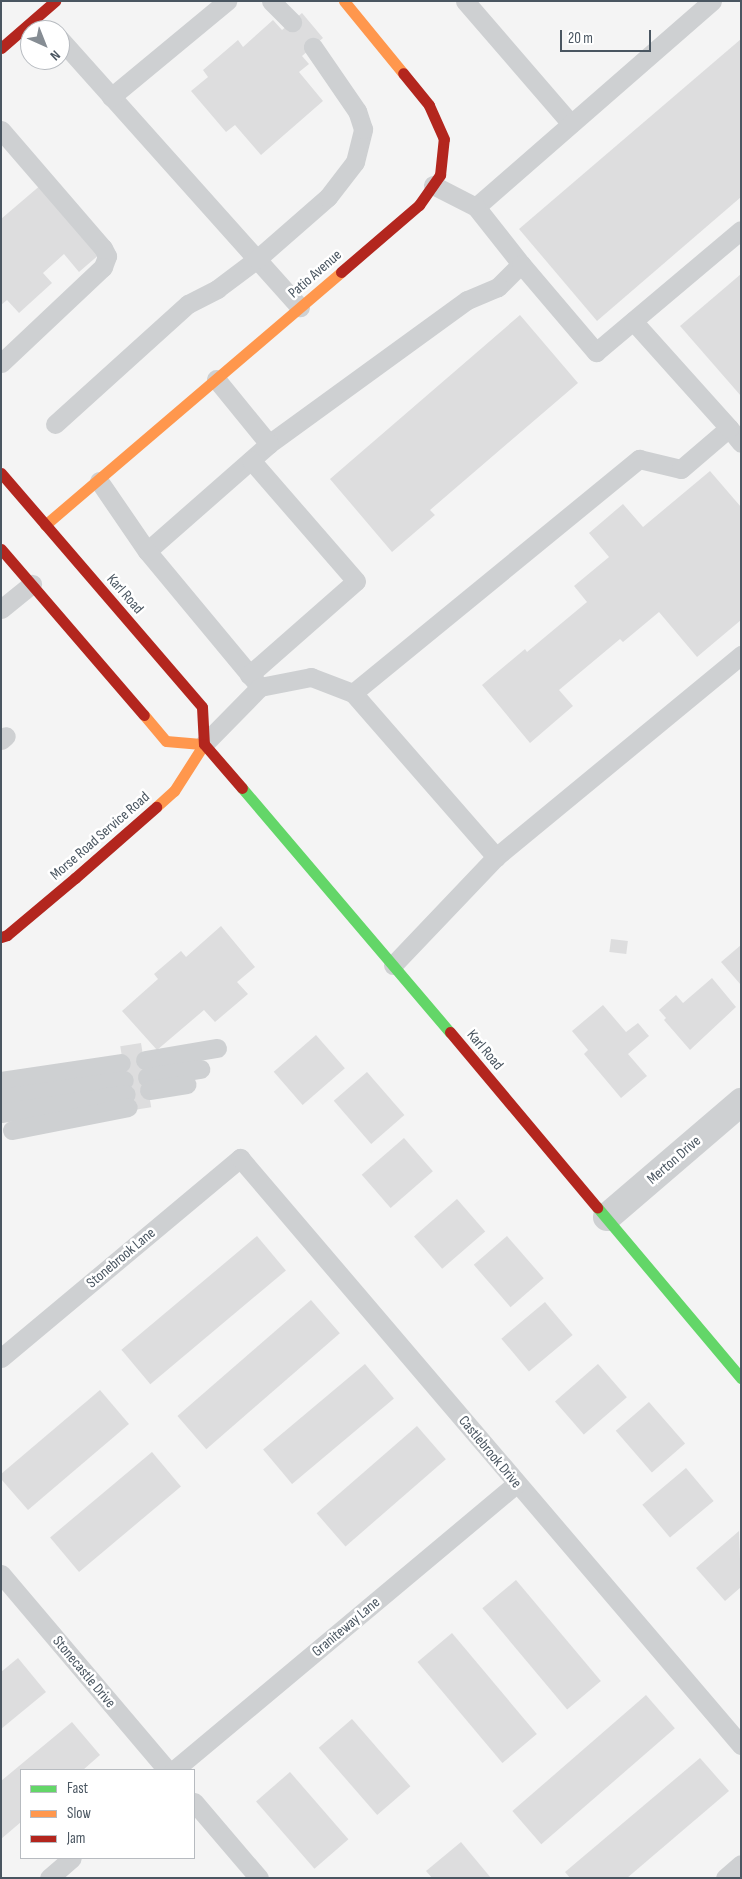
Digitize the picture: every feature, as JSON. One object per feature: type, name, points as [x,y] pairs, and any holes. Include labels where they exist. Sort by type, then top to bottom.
[{"type":"main road","points":[[1,48],[55,1]]},
{"type":"main road","name":"Patio Avenue","points":[[45,525],[99,481],[419,205],[440,175],[444,139],[429,105],[344,1]]},
{"type":"main road","name":"Karl Road","points":[[1,473],[202,707],[204,744],[607,1217],[741,1378]]},
{"type":"main road","points":[[1,548],[166,741],[204,744]]},
{"type":"main road","name":"Morse Road Service Road","points":[[1,937],[7,935],[174,791],[204,744]]},
{"type":"street","name":"Merton Drive","points":[[607,1217],[741,1102]]},
{"type":"lane","points":[[112,97],[227,1]]},
{"type":"lane","points":[[271,1],[292,22]]},
{"type":"lane","points":[[465,1],[570,124]]},
{"type":"lane","points":[[476,207],[712,1]]},
{"type":"lane","points":[[39,15],[43,20]]},
{"type":"lane","points":[[55,424],[188,304],[217,290],[257,259],[328,197],[355,162],[363,129],[357,111],[313,47]]},
{"type":"lane","points":[[70,50],[300,307]]},
{"type":"lane","points":[[1,130],[103,248],[107,256],[103,267],[1,363]]},
{"type":"lane","points":[[433,185],[476,207],[596,352],[741,230]]},
{"type":"lane","points":[[147,551],[269,444],[467,300],[498,287],[522,264]]},
{"type":"lane","points":[[633,322],[729,428],[741,444]]},
{"type":"lane","points":[[216,379],[269,444]]},
{"type":"lane","points":[[353,693],[639,460],[681,468],[729,428]]},
{"type":"lane","points":[[204,744],[254,681],[356,581],[251,460]]},
{"type":"lane","points":[[99,481],[147,551],[254,681]]},
{"type":"lane","points":[[1,609],[32,584]]},
{"type":"lane","points":[[393,965],[496,857],[741,655]]},
{"type":"lane","points":[[254,681],[311,677],[353,693],[496,857]]},
{"type":"lane","points":[[148,1082],[217,1048]]},
{"type":"lane","points":[[148,1082],[200,1069]]},
{"type":"lane","points":[[1,1081],[125,1086]]},
{"type":"lane","points":[[148,1082],[181,1091]]},
{"type":"lane","points":[[1,1098],[125,1086]]},
{"type":"lane","points":[[1,1113],[125,1086]]},
{"type":"lane","points":[[12,1130],[125,1086]]},
{"type":"lane","name":"Stonebrook Lane","points":[[1,1358],[240,1158]]},
{"type":"lane","name":"Castlebrook Drive","points":[[240,1158],[741,1745]]},
{"type":"lane","name":"Graniteway Lane","points":[[175,1769],[517,1483]]},
{"type":"lane","name":"Stonecastle Drive","points":[[1,1574],[166,1769]]},
{"type":"lane","points":[[195,1803],[259,1878]]},
{"type":"lane","points":[[49,1878],[71,1859]]},
{"type":"lane","points":[[725,1878],[741,1864]]},
{"type":"building","points":[[302,13],[323,38],[302,56],[309,64],[299,72],[323,101],[261,155],[235,125],[226,132],[191,91],[208,77],[203,70],[238,40],[243,47],[273,20],[282,30]]},
{"type":"building","points":[[741,39],[741,197],[597,321],[519,229]]},
{"type":"building","points":[[42,184],[101,253],[79,272],[64,254],[43,273],[52,283],[19,313],[7,300],[1,305],[1,219]]},
{"type":"building","points":[[741,274],[741,396],[680,326]]},
{"type":"building","points":[[520,315],[578,383],[430,510],[435,515],[392,552],[330,479]]},
{"type":"building","points":[[710,471],[741,507],[741,620],[697,657],[659,612],[623,642],[620,639],[559,690],[573,706],[530,743],[482,685],[525,649],[527,652],[587,602],[574,586],[609,557],[589,533],[623,504],[643,527]]},
{"type":"building","points":[[221,926],[255,967],[237,982],[248,994],[215,1022],[204,1010],[157,1050],[122,1011],[158,979],[154,974],[181,951],[186,957]]},
{"type":"building","points":[[611,939],[628,941],[626,954],[609,952]]},
{"type":"building","points":[[741,945],[741,985],[721,962]]},
{"type":"building","points":[[712,978],[736,1007],[690,1050],[664,1020],[666,1018],[659,1010],[676,995],[683,1003]]},
{"type":"building","points":[[603,1005],[626,1032],[638,1023],[649,1036],[628,1054],[647,1076],[621,1098],[584,1054],[588,1050],[572,1031]]},
{"type":"building","points":[[316,1035],[345,1068],[303,1105],[274,1072]]},
{"type":"building","points":[[141,1043],[151,1107],[130,1110],[120,1046]]},
{"type":"building","points":[[367,1072],[404,1115],[371,1144],[334,1101]]},
{"type":"building","points":[[404,1138],[433,1171],[391,1208],[362,1175]]},
{"type":"building","points":[[457,1199],[485,1231],[442,1269],[414,1236]]},
{"type":"building","points":[[257,1236],[286,1270],[150,1384],[121,1350]]},
{"type":"building","points":[[507,1236],[544,1278],[511,1307],[474,1265]]},
{"type":"building","points":[[311,1300],[340,1333],[206,1449],[177,1416]]},
{"type":"building","points":[[545,1302],[573,1335],[529,1372],[501,1339]]},
{"type":"building","points":[[365,1364],[394,1398],[292,1484],[263,1449]]},
{"type":"building","points":[[598,1364],[627,1397],[584,1435],[555,1401]]},
{"type":"building","points":[[100,1390],[129,1424],[28,1510],[1,1479],[1,1474]]},
{"type":"building","points":[[649,1402],[685,1444],[652,1472],[616,1431]]},
{"type":"building","points":[[417,1426],[446,1459],[345,1546],[317,1513]]},
{"type":"building","points":[[152,1452],[181,1486],[79,1572],[50,1537]]},
{"type":"building","points":[[686,1468],[714,1501],[670,1538],[642,1505]]},
{"type":"building","points":[[739,1531],[741,1587],[725,1601],[696,1568]]},
{"type":"building","points":[[516,1580],[601,1681],[567,1709],[482,1608]]},
{"type":"building","points":[[452,1633],[537,1734],[502,1763],[418,1662]]},
{"type":"building","points":[[18,1658],[46,1692],[1,1729],[1,1672]]},
{"type":"building","points":[[646,1695],[675,1728],[541,1844],[512,1811]]},
{"type":"building","points":[[352,1719],[410,1786],[377,1815],[319,1748]]},
{"type":"building","points":[[72,1722],[100,1755],[84,1769],[20,1769],[20,1823],[1,1839],[1,1781]]},
{"type":"building","points":[[700,1758],[729,1791],[627,1878],[570,1878],[565,1872]]},
{"type":"building","points":[[290,1772],[348,1839],[314,1869],[256,1802]]},
{"type":"building","points":[[461,1842],[491,1878],[432,1878],[426,1871]]},
{"type":"traffic: fast","points":[[242,788],[450,1032]]},
{"type":"traffic: fast","points":[[597,1207],[741,1378]]},
{"type":"traffic: slow","points":[[344,1],[403,73]]},
{"type":"traffic: slow","points":[[45,525],[341,272]]},
{"type":"traffic: slow","points":[[144,715],[166,741],[204,744]]},
{"type":"traffic: slow","points":[[156,807],[174,791],[204,744]]},
{"type":"traffic: jam","points":[[1,48],[55,1]]},
{"type":"traffic: jam","points":[[341,272],[419,205],[440,175],[444,139],[429,105],[403,73]]},
{"type":"traffic: jam","points":[[1,473],[202,707],[204,744],[242,788]]},
{"type":"traffic: jam","points":[[1,549],[144,715]]},
{"type":"traffic: jam","points":[[1,937],[7,935],[75,878],[156,807]]},
{"type":"traffic: jam","points":[[450,1032],[597,1207]]}]
